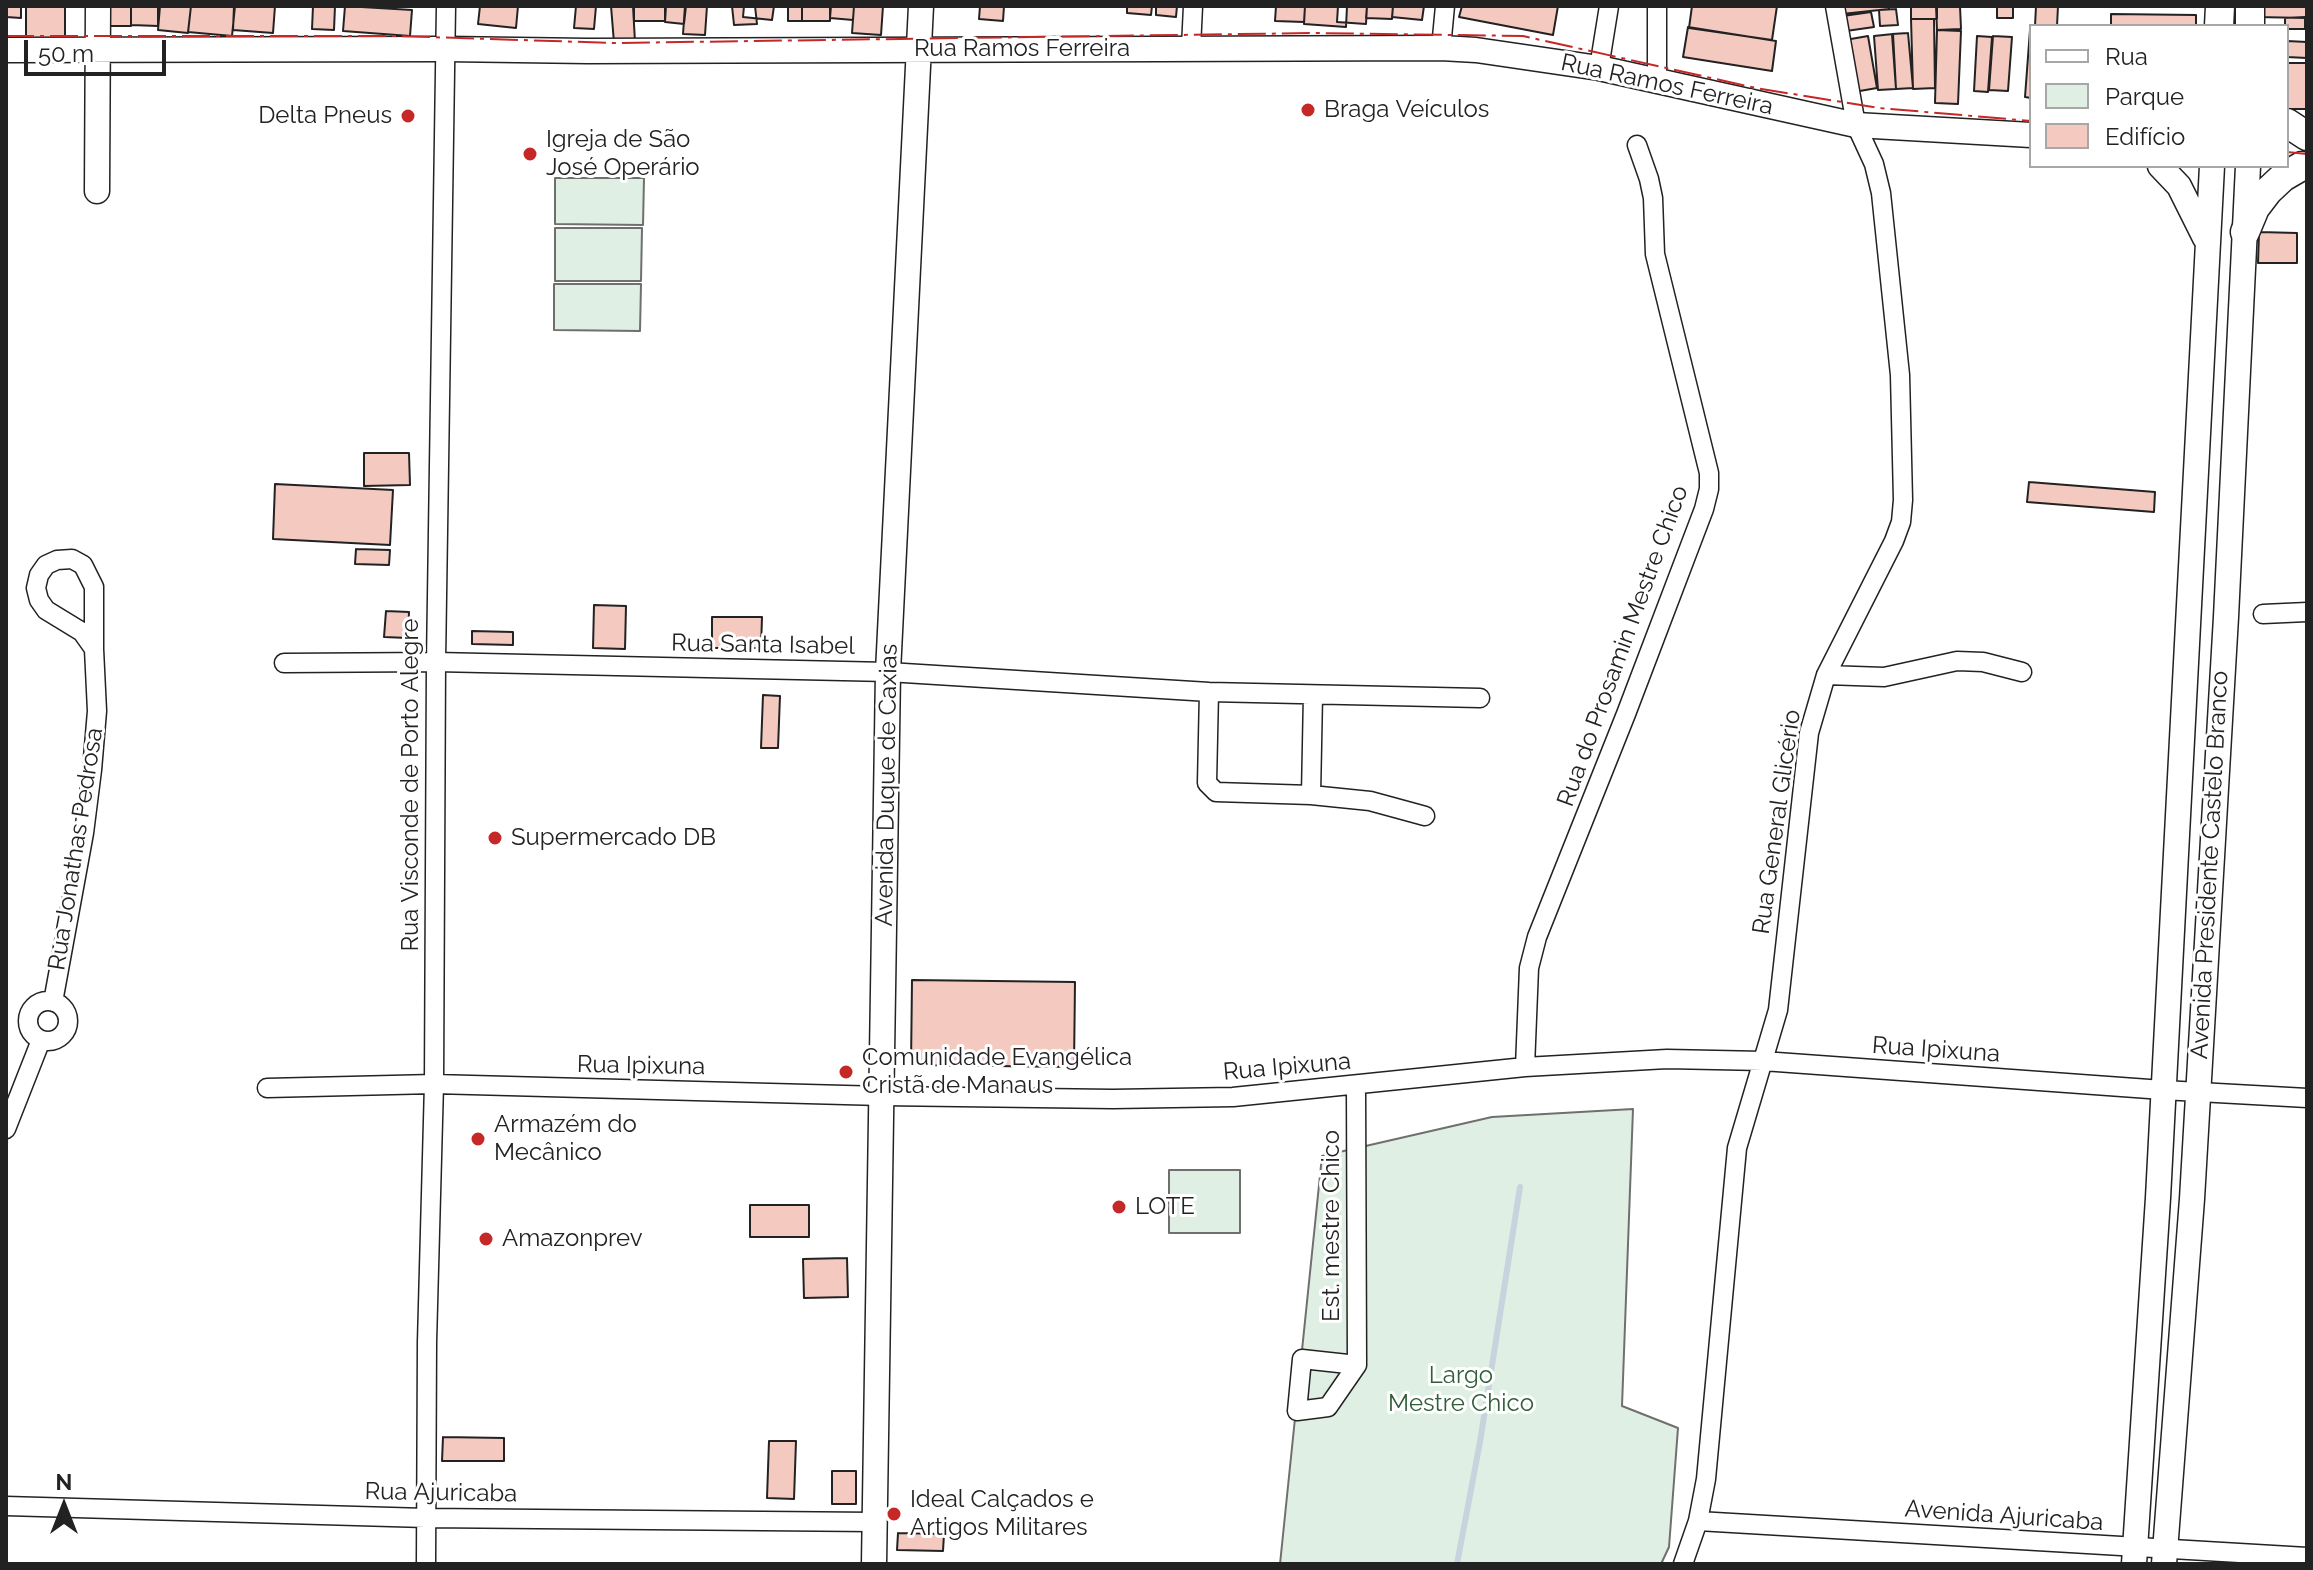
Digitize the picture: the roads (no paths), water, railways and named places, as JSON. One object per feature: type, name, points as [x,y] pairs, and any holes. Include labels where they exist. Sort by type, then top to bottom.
[{"type":"main road","points":[[97,191],[98,6]]},
{"type":"main road","name":"Avenida Duque de Caxias","points":[[874,1564],[888,672],[921,6]]},
{"type":"main road","name":"Rua Ramos Ferreira","points":[[6,50],[1441,48],[1476,50],[1599,68],[1856,125],[2029,135]]},
{"type":"main road","points":[[2289,124],[2307,136]]},
{"type":"main road","points":[[2245,232],[2255,208],[2268,191],[2301,160]]},
{"type":"main road","points":[[2162,168],[2186,197],[2209,248]]},
{"type":"main road","name":"Avenida Presidente Castelo Branco","points":[[2134,1556],[2163,1090],[2212,168]]},
{"type":"main road","name":"Avenida Presidente Castelo Branco","points":[[2165,1557],[2192,1199],[2248,168]]},
{"type":"main road","points":[[2188,629],[2225,632]]},
{"type":"street","name":"Rua Visconde de Porto Alegre","points":[[426,1564],[446,6]]},
{"type":"street","points":[[1191,48],[1193,6]]},
{"type":"street","points":[[1441,48],[1445,6]]},
{"type":"street","points":[[1599,68],[1609,6]]},
{"type":"street","points":[[1657,6],[1657,81]]},
{"type":"street","name":"Rua General Glicério","points":[[1683,1564],[1698,1521],[1706,1479],[1737,1148],[1778,1010],[1809,733],[1826,675],[1901,522],[1900,375],[1881,193],[1874,164],[1856,125],[1835,6]]},
{"type":"street","name":"Rua do Prosamin Mestre Chico","points":[[1525,1067],[1529,968],[1537,937],[1626,714],[1709,489],[1709,473],[1655,254],[1653,198],[1637,145]]},
{"type":"street","name":"Rua Jonathas Pedrosa","points":[[53,1002],[84,833],[97,699],[94,587],[90,574],[83,565],[72,559],[46,565],[39,575],[36,588],[39,600],[46,610],[82,632],[94,649]]},
{"type":"street","points":[[2263,614],[2307,612]]},
{"type":"street","points":[[1826,675],[1884,677],[1957,661],[1983,662],[2022,672]]},
{"type":"street","name":"Rua Santa Isabel","points":[[284,663],[436,662],[888,672],[1209,692],[1480,698]]},
{"type":"street","points":[[1209,692],[1206,773],[1210,788],[1216,792],[1311,795],[1370,801],[1425,816]]},
{"type":"street","points":[[1311,795],[1313,695]]},
{"type":"street","points":[[53,1002],[59,1004],[66,1015],[67,1027],[59,1037],[41,1040],[30,1031],[28,1018],[40,1003],[53,1002]]},
{"type":"street","points":[[6,1129],[41,1040]]},
{"type":"street","name":"Rua Ipixuna","points":[[267,1088],[434,1084],[882,1096],[1233,1097],[1525,1067],[1667,1059],[1763,1061],[2307,1098]]},
{"type":"street","name":"Est. mestre Chico","points":[[1356,1086],[1357,1365]]},
{"type":"street","name":"Rua Ajuricaba","points":[[6,1506],[426,1518],[874,1522]]},
{"type":"street","name":"Avenida Ajuricaba","points":[[1698,1521],[2134,1556],[2307,1557]]},
{"type":"waterway","points":[[1457,1564],[1480,1442],[1520,1187]]},
{"type":"place","name":"Braga Veículos","points":[[1308,110]]},
{"type":"place","name":"Delta Pneus","points":[[408,116]]},
{"type":"place","name":"Igreja de São José Operário","points":[[530,154]]},
{"type":"place","name":"Supermercado DB","points":[[495,838]]},
{"type":"place","name":"Comunidade Evangélica Cristã de Manaus","points":[[846,1072]]},
{"type":"place","name":"Armazém do Mecânico","points":[[478,1139]]},
{"type":"place","name":"LOTE","points":[[1119,1207]]},
{"type":"place","name":"Amazonprev","points":[[486,1239]]},
{"type":"place","name":"Ideal Calçados e Artigos Militares","points":[[894,1514]]},
{"type":"park label","name":"Largo Mestre Chico","points":[[1461,1390]]}]
